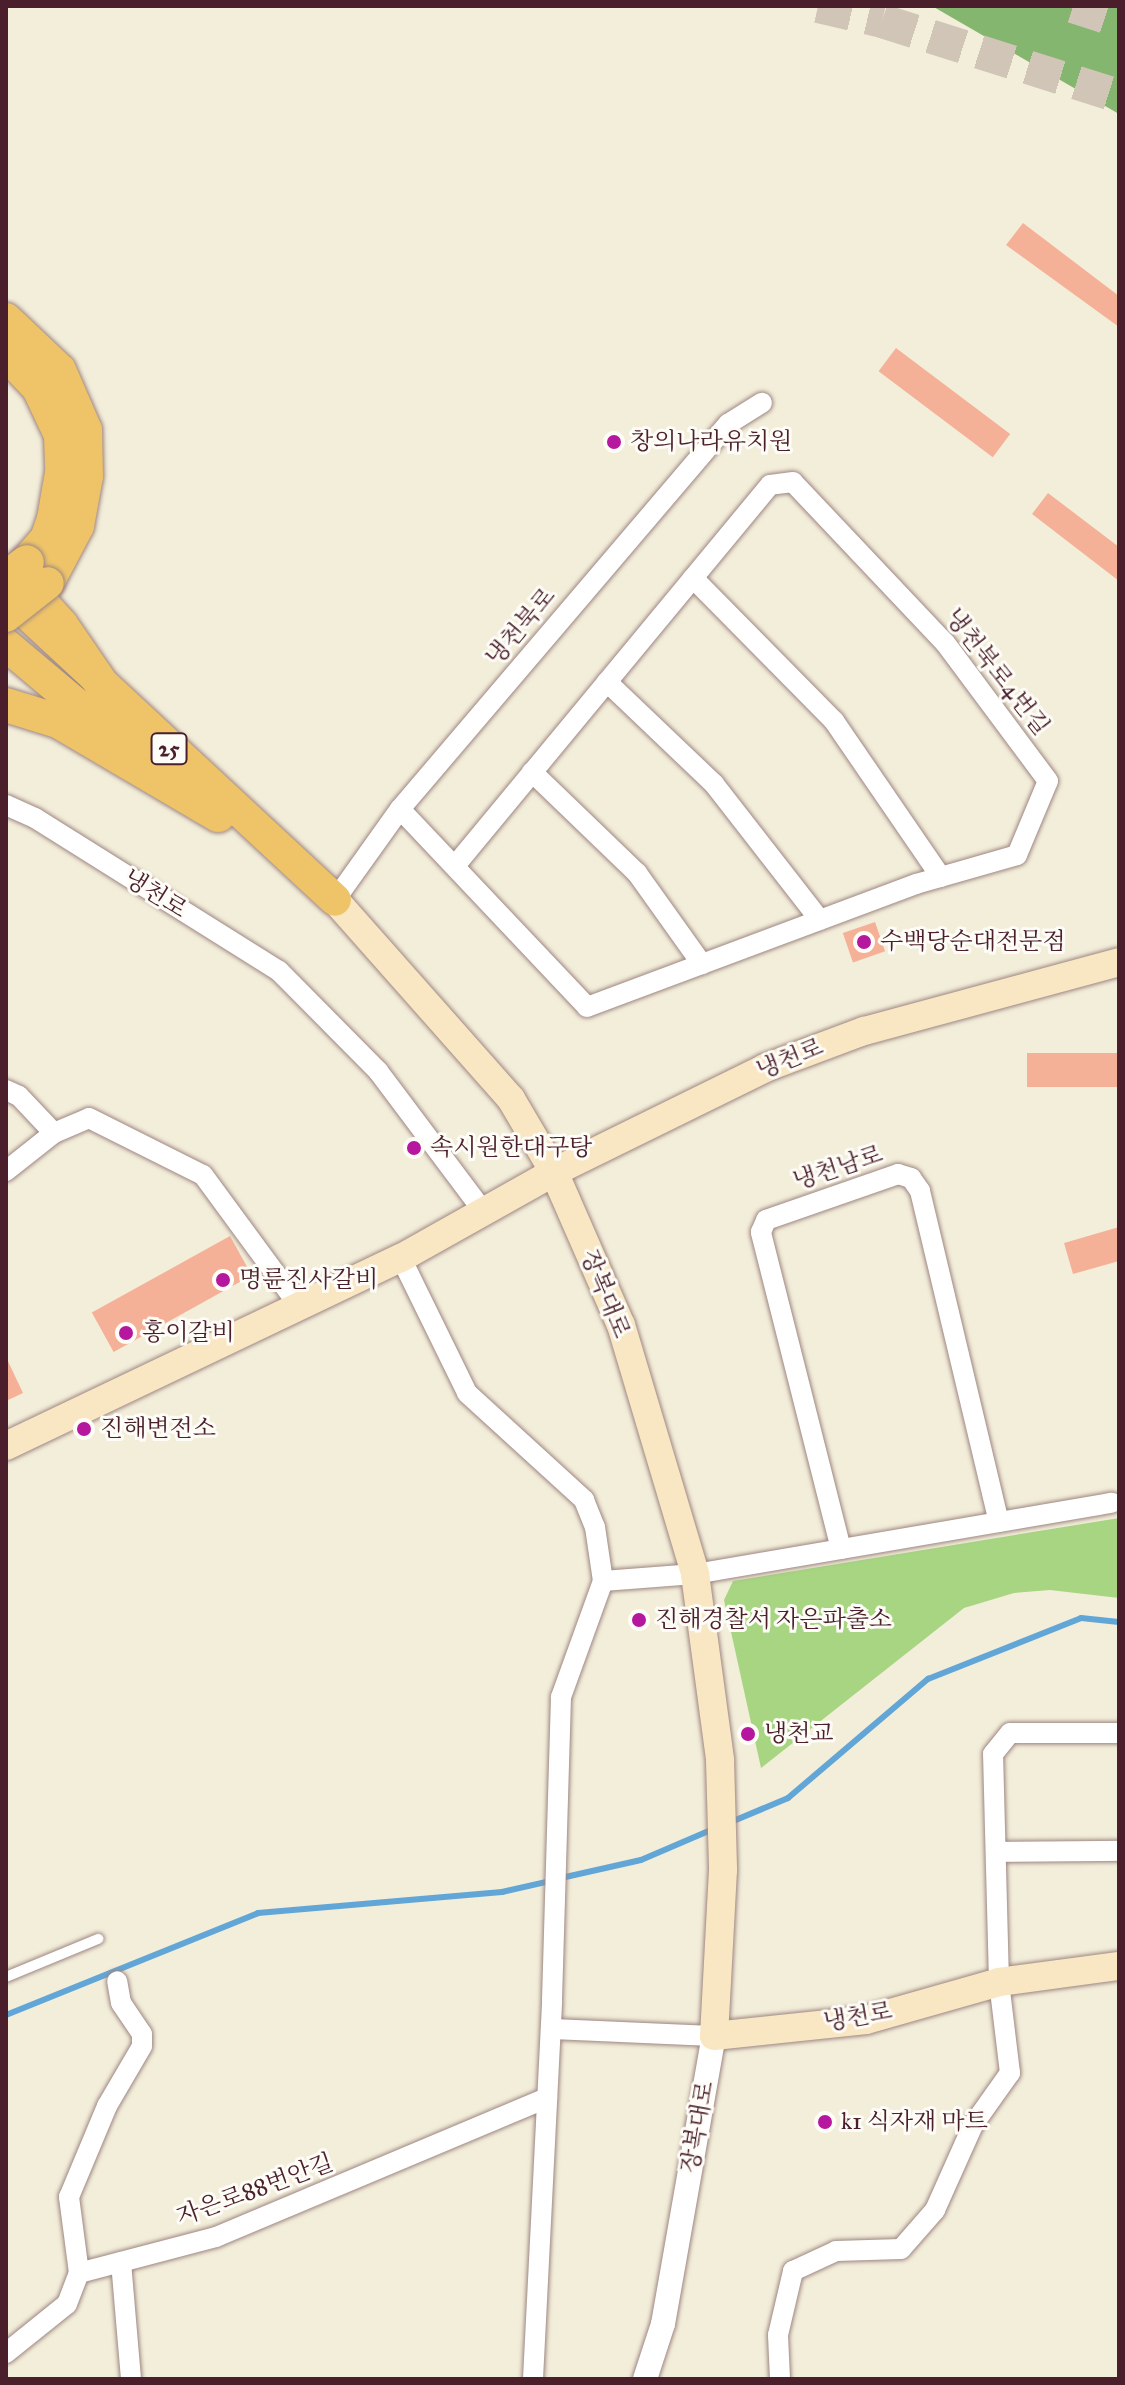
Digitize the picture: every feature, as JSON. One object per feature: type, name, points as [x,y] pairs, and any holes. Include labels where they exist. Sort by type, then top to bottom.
[{"type":"highway","points":[[6,353],[39,388],[61,435],[54,519],[22,572],[107,692]]},
{"type":"highway","points":[[6,705],[58,721],[218,815]]},
{"type":"main road","points":[[6,319],[60,370],[86,430],[87,476],[78,526],[22,572],[6,616]]},
{"type":"main road","name":"25","points":[[6,594],[107,692],[335,900]]},
{"type":"main road","name":"25","points":[[6,645],[130,750],[335,900]]},
{"type":"main road","name":"장복대로","points":[[335,900],[511,1099],[554,1172],[621,1325],[695,1574],[720,1760],[723,1870],[714,2036]]},
{"type":"main road","name":"냉천로","points":[[6,1446],[401,1258],[554,1172],[779,1062],[864,1031],[1119,962]]},
{"type":"main road","name":"냉천로","points":[[714,2036],[866,2020],[999,1982],[1119,1966]]},
{"type":"street","name":"냉천북로","points":[[335,900],[400,809],[728,424],[762,403]]},
{"type":"street","name":"냉천북로4번길","points":[[400,809],[456,864],[587,1007],[941,877],[1017,855],[1048,781],[945,643],[793,482],[770,485],[693,578]]},
{"type":"street","points":[[456,864],[693,578],[834,721],[941,877]]},
{"type":"street","points":[[607,682],[714,784],[820,920]]},
{"type":"street","points":[[532,772],[637,873],[702,964]]},
{"type":"street","name":"냉천로","points":[[6,805],[35,818],[279,971],[378,1071],[443,1151],[483,1211]]},
{"type":"street","points":[[6,1090],[19,1096],[54,1133]]},
{"type":"street","points":[[6,1171],[54,1133],[89,1118],[203,1175],[300,1307]]},
{"type":"street","name":"냉천남로","points":[[841,1549],[761,1232],[766,1220],[898,1174],[911,1178],[920,1191],[999,1522]]},
{"type":"street","points":[[401,1258],[467,1393],[584,1500],[595,1527],[603,1581],[561,1697],[551,2029],[533,2379]]},
{"type":"street","points":[[603,1581],[695,1574],[1112,1503]]},
{"type":"street","points":[[780,2379],[778,2335],[793,2271],[836,2251],[901,2249],[935,2210],[973,2125],[1010,2073],[999,1982],[993,1754],[1010,1733],[1119,1733]]},
{"type":"street","points":[[996,1852],[1119,1851]]},
{"type":"street","points":[[6,2353],[67,2304],[79,2273],[69,2197],[107,2106],[142,2046],[142,2034],[121,2003],[117,1981]]},
{"type":"street","points":[[551,2029],[714,2036]]},
{"type":"street","name":"장복대로","points":[[645,2379],[663,2324],[714,2036]]},
{"type":"street","name":"자은로88번안길","points":[[79,2273],[216,2237],[547,2098]]},
{"type":"street","points":[[121,2262],[131,2379]]},
{"type":"lane","points":[[6,1977],[98,1939]]},
{"type":"green space","points":[[932,6],[1119,6],[1119,114]]},
{"type":"green space","points":[[1119,1518],[1119,1598],[1050,1590],[1014,1593],[964,1608],[761,1768],[724,1600],[733,1581]]},
{"type":"building","points":[[1023,223],[1119,296],[1119,327],[1006,245]]},
{"type":"building","points":[[896,348],[1010,434],[993,457],[879,371]]},
{"type":"building","points":[[1048,493],[1119,547],[1119,581],[1032,514]]},
{"type":"building","name":"수백당순대전문점","points":[[875,922],[885,951],[853,962],[843,933]]},
{"type":"building","points":[[1027,1053],[1119,1053],[1119,1087],[1027,1087]]},
{"type":"building","points":[[1119,1227],[1119,1261],[1073,1274],[1064,1243]]},
{"type":"building","points":[[230,1236],[252,1275],[114,1352],[92,1313]]},
{"type":"building","points":[[6,1357],[23,1393],[6,1401]]},
{"type":"waterway","points":[[731,1822],[788,1798],[928,1679],[1081,1618],[1119,1622]]},
{"type":"waterway","points":[[561,1878],[641,1860],[713,1829]]},
{"type":"waterway","points":[[6,2015],[258,1913],[502,1892],[550,1881]]},
{"type":"tunnel","points":[[818,6],[882,21],[1119,96]]},
{"type":"tunnel","points":[[1073,6],[1119,21]]},
{"type":"place","name":"창의나라유치원","points":[[614,442]]},
{"type":"place","name":"수백당순대전문점","points":[[864,942]]},
{"type":"place","name":"속시원한대구탕","points":[[414,1148]]},
{"type":"place","name":"명륜진사갈비","points":[[223,1280]]},
{"type":"place","name":"홍이갈비","points":[[126,1333]]},
{"type":"place","name":"진해변전소","points":[[84,1429]]},
{"type":"place","name":"진해경찰서 자은파출소","points":[[639,1620]]},
{"type":"place","name":"냉천교","points":[[748,1734]]},
{"type":"place","name":"k1 식자재 마트","points":[[825,2122]]}]
